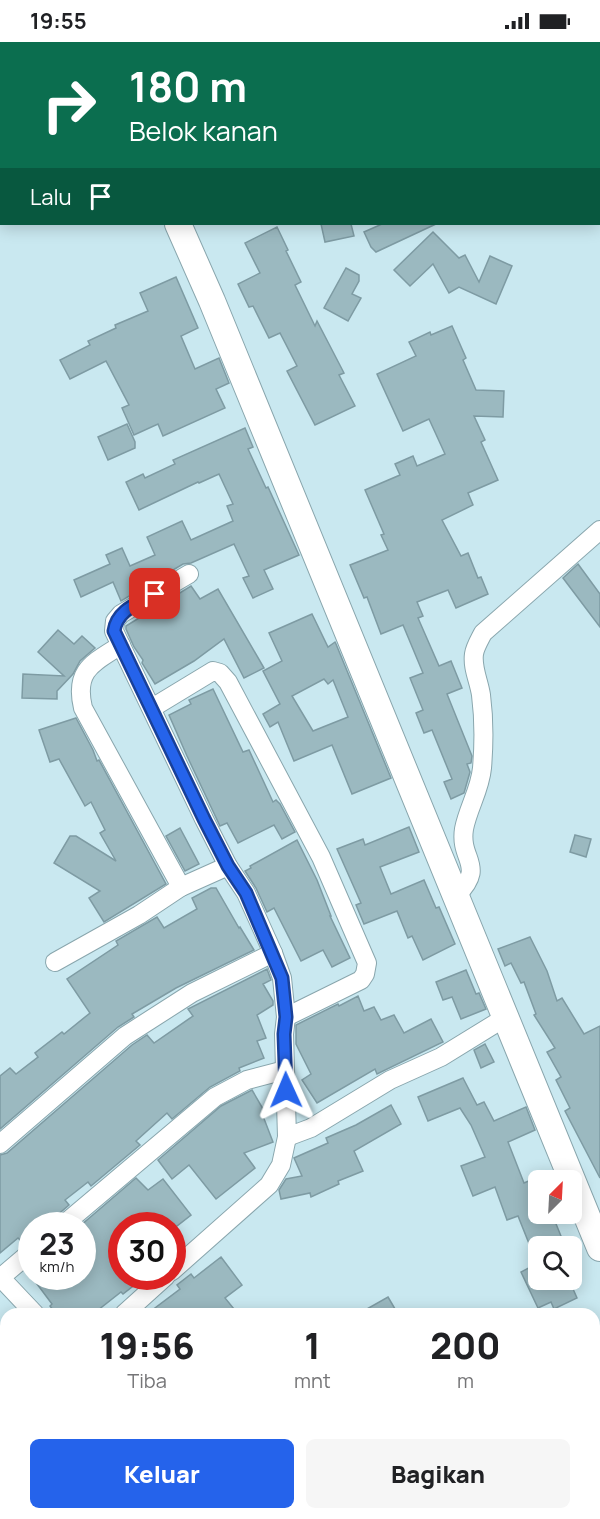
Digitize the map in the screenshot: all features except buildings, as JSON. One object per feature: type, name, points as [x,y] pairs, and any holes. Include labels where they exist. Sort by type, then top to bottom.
[{"type":"street","points":[[178,225],[212,301],[600,1248]]},
{"type":"street","points":[[456,896],[466,886],[472,866],[464,843],[464,828],[480,784],[482,770],[483,717],[474,653],[483,633],[600,530]]},
{"type":"street","points":[[186,1259],[269,1185],[281,1165],[287,1137],[284,1034],[286,1017],[282,978],[273,952],[246,893],[228,866],[152,708],[115,649],[115,621],[121,614],[189,574]]},
{"type":"street","points":[[115,649],[92,663],[83,677],[80,694],[83,708],[181,887]]},
{"type":"street","points":[[152,708],[213,671],[220,673],[228,682],[321,857],[367,963],[361,980],[286,1017]]},
{"type":"street","points":[[55,962],[139,915],[181,887],[228,866]]},
{"type":"street","points":[[0,1144],[125,1036],[192,993],[273,952]]},
{"type":"street","points":[[287,1137],[310,1128],[390,1080],[441,1057],[506,1017]]},
{"type":"street","points":[[79,1212],[215,1097],[248,1080],[285,1070]]},
{"type":"street","points":[[18,1262],[0,1277],[29,1308]]},
{"type":"street","points":[[131,1308],[151,1290]]},
{"type":"route","points":[[155,594],[121,614],[115,621],[114,631],[204,819],[228,866],[246,893],[273,952],[285,995],[286,1090]]}]
